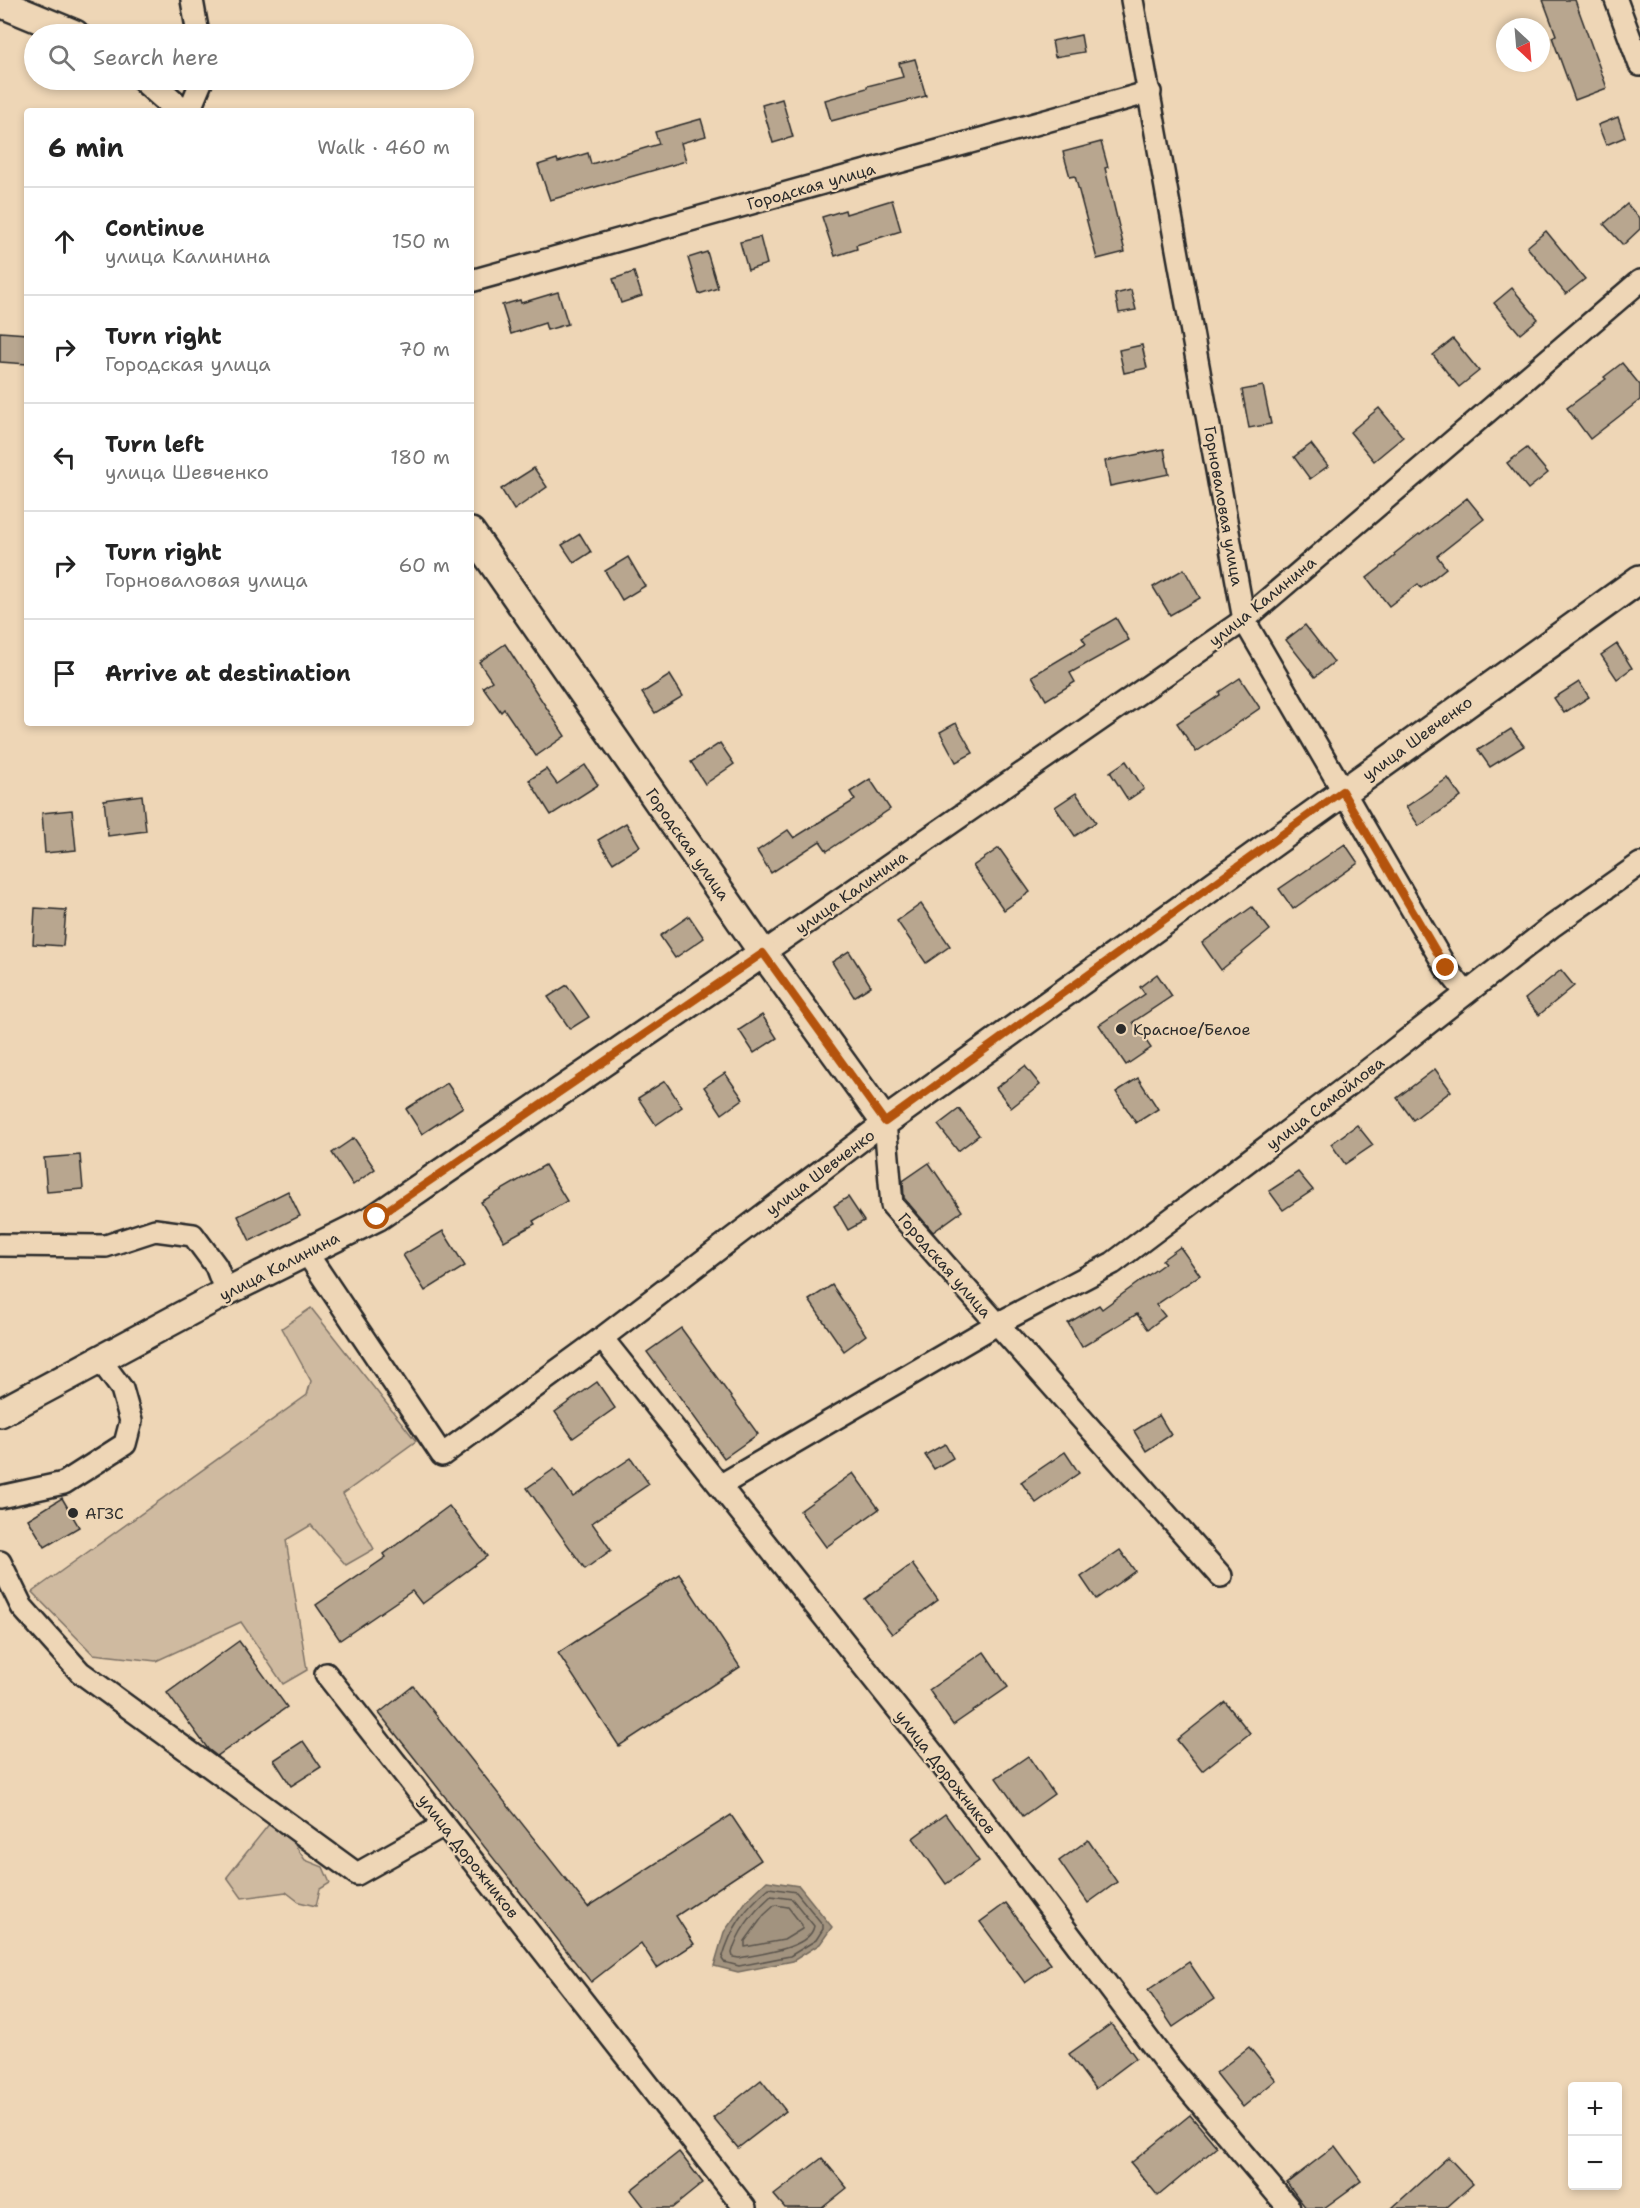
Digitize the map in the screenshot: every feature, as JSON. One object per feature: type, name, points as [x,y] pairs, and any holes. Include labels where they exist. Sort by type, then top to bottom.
[{"type":"main road","points":[[0,3],[51,24]]},
{"type":"main road","points":[[157,90],[178,108]]},
{"type":"main road","name":"Городская улица","points":[[474,536],[763,953],[885,1122]]},
{"type":"main road","name":"улица Шевченко","points":[[885,1122],[1342,791],[1640,579]]},
{"type":"main road","name":"улица Калинина","points":[[0,1413],[101,1361],[226,1292],[377,1217],[763,953]]},
{"type":"street","points":[[192,0],[196,24]]},
{"type":"street","name":"Горноваловая улица","points":[[1132,0],[1244,620],[1446,968],[1466,993]]},
{"type":"street","points":[[1616,0],[1640,65]]},
{"type":"street","points":[[190,108],[198,90]]},
{"type":"street","name":"Городская улица","points":[[474,280],[1150,92]]},
{"type":"street","name":"улица Калинина","points":[[763,953],[1244,620],[1640,281]]},
{"type":"street","name":"улица Самойлова","points":[[721,1485],[997,1324],[1113,1263],[1358,1078],[1551,927],[1640,864]]},
{"type":"street","name":"Городская улица","points":[[885,1122],[892,1205],[1221,1576]]},
{"type":"street","name":"улица Шевченко","points":[[306,1252],[441,1455],[602,1338],[885,1122]]},
{"type":"street","points":[[0,1245],[106,1246],[154,1230],[193,1235],[216,1266],[226,1292]]},
{"type":"street","name":"улица Дорожников","points":[[602,1338],[935,1756],[1166,2063],[1289,2208]]},
{"type":"street","points":[[0,1497],[64,1483],[125,1444],[131,1421],[122,1389],[101,1361]]},
{"type":"street","points":[[0,1562],[22,1607],[80,1672],[357,1874],[444,1825]]},
{"type":"street","name":"улица Дорожников","points":[[326,1674],[745,2208]]},
{"type":"shaded area","points":[[311,1308],[416,1441],[343,1494],[374,1549],[346,1565],[311,1525],[286,1540],[307,1670],[283,1684],[241,1622],[156,1661],[93,1654],[32,1592],[307,1395],[311,1381],[282,1328]]},
{"type":"shaded area","points":[[270,1823],[287,1833],[305,1860],[323,1867],[330,1883],[320,1889],[316,1906],[299,1902],[286,1892],[242,1898],[227,1877]]},
{"type":"water","points":[[767,1881],[799,1886],[832,1927],[820,1944],[793,1961],[738,1972],[714,1966],[724,1932],[747,1900]]},
{"type":"building","points":[[1543,0],[1575,0],[1607,88],[1575,100],[1552,37],[1556,35]]},
{"type":"building","points":[[1081,35],[1084,52],[1055,57],[1052,41]]},
{"type":"building","points":[[915,59],[926,96],[831,121],[825,100],[903,77],[899,63]]},
{"type":"building","points":[[782,99],[793,137],[773,143],[762,105]]},
{"type":"building","points":[[1618,117],[1625,137],[1606,145],[1598,125]]},
{"type":"building","points":[[701,119],[706,136],[681,143],[686,161],[550,200],[538,165],[588,153],[591,164],[659,144],[655,132]]},
{"type":"building","points":[[1101,142],[1125,252],[1097,259],[1075,176],[1070,177],[1063,152]]},
{"type":"building","points":[[892,200],[901,231],[856,245],[857,249],[835,256],[822,217],[845,210],[846,214]]},
{"type":"building","points":[[1627,204],[1640,219],[1640,229],[1623,245],[1604,224]]},
{"type":"building","points":[[1546,231],[1585,279],[1566,294],[1527,247]]},
{"type":"building","points":[[760,237],[767,264],[748,270],[740,242]]},
{"type":"building","points":[[707,252],[718,288],[699,294],[688,258]]},
{"type":"building","points":[[634,272],[642,296],[621,303],[613,279]]},
{"type":"building","points":[[1512,288],[1538,319],[1520,334],[1494,303]]},
{"type":"building","points":[[1131,290],[1136,310],[1119,313],[1115,294]]},
{"type":"building","points":[[558,292],[568,324],[547,330],[545,323],[511,334],[502,305],[520,300],[521,303]]},
{"type":"building","points":[[0,332],[24,334],[24,364],[0,362]]},
{"type":"building","points":[[1453,339],[1479,371],[1459,387],[1433,355]]},
{"type":"building","points":[[1142,345],[1147,368],[1124,373],[1119,350]]},
{"type":"building","points":[[1622,363],[1640,385],[1640,400],[1590,439],[1567,408],[1606,379],[1604,377]]},
{"type":"building","points":[[1263,386],[1271,424],[1249,428],[1242,390]]},
{"type":"building","points":[[1379,408],[1403,437],[1374,461],[1350,432]]},
{"type":"building","points":[[1311,444],[1328,466],[1310,479],[1294,457]]},
{"type":"building","points":[[1527,448],[1548,473],[1528,489],[1507,463]]},
{"type":"building","points":[[1164,449],[1169,474],[1110,486],[1105,461]]},
{"type":"building","points":[[534,468],[547,487],[514,510],[501,489]]},
{"type":"building","points":[[1467,498],[1484,519],[1437,556],[1446,568],[1421,588],[1418,584],[1389,606],[1367,578],[1419,534]]},
{"type":"building","points":[[580,534],[591,552],[574,563],[562,545]]},
{"type":"building","points":[[628,557],[645,586],[622,600],[605,571]]},
{"type":"building","points":[[1184,569],[1200,598],[1170,615],[1153,587]]},
{"type":"building","points":[[1116,618],[1129,640],[1070,673],[1075,682],[1046,700],[1032,676],[1086,644],[1082,638]]},
{"type":"building","points":[[1305,625],[1334,662],[1315,677],[1286,640]]},
{"type":"building","points":[[505,644],[565,736],[536,756],[504,709],[501,712],[483,687],[492,681],[479,662]]},
{"type":"building","points":[[1617,644],[1632,668],[1617,679],[1601,655]]},
{"type":"building","points":[[670,675],[683,696],[655,713],[642,693]]},
{"type":"building","points":[[1240,678],[1260,708],[1196,752],[1177,723],[1220,695],[1219,692]]},
{"type":"building","points":[[1579,682],[1589,697],[1564,713],[1554,698]]},
{"type":"building","points":[[956,723],[973,753],[956,762],[940,732]]},
{"type":"building","points":[[1511,729],[1524,746],[1490,767],[1478,750]]},
{"type":"building","points":[[720,743],[734,764],[705,784],[691,762]]},
{"type":"building","points":[[1126,761],[1144,789],[1128,800],[1110,772]]},
{"type":"building","points":[[585,765],[598,785],[551,815],[529,780],[546,769],[557,784]]},
{"type":"building","points":[[1448,778],[1461,797],[1419,826],[1406,807]]},
{"type":"building","points":[[870,779],[890,809],[827,851],[820,841],[771,873],[757,851],[788,830],[794,838],[855,800],[850,792]]},
{"type":"building","points":[[1076,793],[1096,822],[1075,836],[1055,807]]},
{"type":"building","points":[[142,795],[146,831],[108,836],[104,800]]},
{"type":"building","points":[[72,810],[76,850],[45,853],[42,813]]},
{"type":"building","points":[[626,823],[640,846],[613,863],[598,840]]},
{"type":"building","points":[[1345,844],[1358,863],[1293,909],[1279,889]]},
{"type":"building","points":[[999,848],[1030,892],[1004,910],[973,866]]},
{"type":"building","points":[[921,904],[950,946],[926,963],[897,921]]},
{"type":"building","points":[[1252,907],[1270,930],[1221,970],[1202,943]]},
{"type":"building","points":[[35,908],[66,910],[63,946],[33,944]]},
{"type":"building","points":[[689,916],[704,938],[675,958],[660,936]]},
{"type":"building","points":[[849,951],[871,986],[854,997],[832,962]]},
{"type":"building","points":[[1561,970],[1574,986],[1539,1015],[1525,999]]},
{"type":"building","points":[[1157,974],[1172,996],[1133,1022],[1151,1048],[1126,1065],[1099,1025],[1145,994],[1140,987]]},
{"type":"building","points":[[567,985],[589,1017],[570,1029],[548,997]]},
{"type":"building","points":[[762,1015],[777,1038],[754,1053],[739,1030]]},
{"type":"building","points":[[1025,1066],[1040,1085],[1011,1108],[996,1088]]},
{"type":"building","points":[[1435,1069],[1451,1091],[1413,1120],[1397,1098]]},
{"type":"building","points":[[725,1073],[743,1099],[722,1114],[704,1087]]},
{"type":"building","points":[[1138,1078],[1158,1109],[1136,1123],[1116,1092]]},
{"type":"building","points":[[665,1081],[682,1107],[656,1125],[638,1098]]},
{"type":"building","points":[[447,1083],[463,1107],[422,1134],[406,1109]]},
{"type":"building","points":[[959,1109],[979,1135],[958,1151],[938,1125]]},
{"type":"building","points":[[1357,1125],[1373,1145],[1345,1164],[1331,1144]]},
{"type":"building","points":[[354,1138],[375,1169],[353,1185],[332,1153]]},
{"type":"building","points":[[80,1155],[83,1189],[47,1192],[44,1158]]},
{"type":"building","points":[[929,1163],[962,1211],[933,1232],[904,1198],[903,1181]]},
{"type":"building","points":[[545,1165],[567,1201],[533,1221],[535,1224],[504,1241],[481,1202]]},
{"type":"building","points":[[1298,1172],[1313,1190],[1283,1210],[1269,1191]]},
{"type":"building","points":[[288,1191],[300,1216],[250,1241],[238,1216]]},
{"type":"building","points":[[848,1197],[864,1221],[848,1230],[834,1206]]},
{"type":"building","points":[[443,1231],[465,1266],[425,1291],[403,1255]]},
{"type":"building","points":[[1180,1247],[1200,1275],[1156,1305],[1165,1316],[1148,1329],[1137,1314],[1082,1347],[1068,1323],[1099,1305],[1102,1309],[1165,1263],[1162,1260]]},
{"type":"building","points":[[832,1285],[866,1335],[844,1351],[809,1300]]},
{"type":"building","points":[[681,1328],[758,1434],[724,1458],[647,1352]]},
{"type":"building","points":[[597,1382],[615,1408],[573,1438],[555,1412]]},
{"type":"building","points":[[1159,1415],[1171,1435],[1146,1451],[1134,1431]]},
{"type":"building","points":[[945,1444],[953,1458],[934,1469],[925,1455]]},
{"type":"building","points":[[1065,1452],[1079,1473],[1036,1503],[1021,1482]]},
{"type":"building","points":[[631,1458],[649,1484],[592,1523],[611,1550],[585,1569],[527,1488],[554,1469],[573,1497]]},
{"type":"building","points":[[853,1473],[879,1509],[826,1547],[800,1511]]},
{"type":"building","points":[[62,1498],[79,1527],[45,1547],[28,1519]]},
{"type":"building","points":[[449,1506],[487,1556],[422,1604],[412,1591],[340,1640],[316,1605],[386,1557],[384,1554]]},
{"type":"building","points":[[1120,1550],[1135,1571],[1096,1599],[1081,1577]]},
{"type":"building","points":[[912,1564],[938,1600],[892,1634],[865,1599]]},
{"type":"building","points":[[679,1574],[740,1667],[619,1746],[558,1653]]},
{"type":"building","points":[[239,1641],[287,1707],[217,1756],[208,1749],[167,1693]]},
{"type":"building","points":[[984,1652],[1008,1687],[953,1725],[929,1690]]},
{"type":"building","points":[[413,1686],[588,1907],[731,1815],[761,1860],[676,1916],[694,1944],[657,1968],[641,1943],[591,1982],[379,1713]]},
{"type":"building","points":[[1225,1702],[1250,1733],[1202,1771],[1177,1740]]},
{"type":"building","points":[[303,1741],[321,1767],[291,1786],[274,1760]]},
{"type":"building","points":[[1028,1756],[1054,1794],[1023,1816],[996,1778]]},
{"type":"building","points":[[945,1814],[979,1861],[946,1884],[913,1838]]},
{"type":"building","points":[[1088,1840],[1117,1882],[1088,1903],[1059,1861]]},
{"type":"building","points":[[1006,1903],[1051,1964],[1025,1983],[980,1922]]},
{"type":"building","points":[[1189,1962],[1214,1999],[1173,2027],[1148,1990]]},
{"type":"building","points":[[1111,2024],[1136,2058],[1095,2089],[1069,2054]]},
{"type":"building","points":[[1249,2047],[1276,2080],[1243,2107],[1216,2073]]},
{"type":"building","points":[[761,2080],[786,2111],[738,2148],[713,2118]]},
{"type":"building","points":[[1190,2115],[1217,2147],[1158,2196],[1131,2163]]},
{"type":"building","points":[[1335,2146],[1361,2181],[1324,2208],[1306,2208],[1287,2183]]},
{"type":"building","points":[[679,2152],[703,2183],[672,2208],[645,2208],[631,2190]]},
{"type":"building","points":[[1448,2157],[1473,2184],[1446,2208],[1392,2208]]},
{"type":"building","points":[[822,2158],[847,2188],[822,2208],[785,2208],[774,2195]]},
{"type":"place","name":"Красное/Белое","points":[[1121,1029]]},
{"type":"place","name":"АГЗС","points":[[73,1513]]},
{"type":"route","points":[[377,1217],[763,953],[885,1122],[1342,791],[1446,968]]}]
